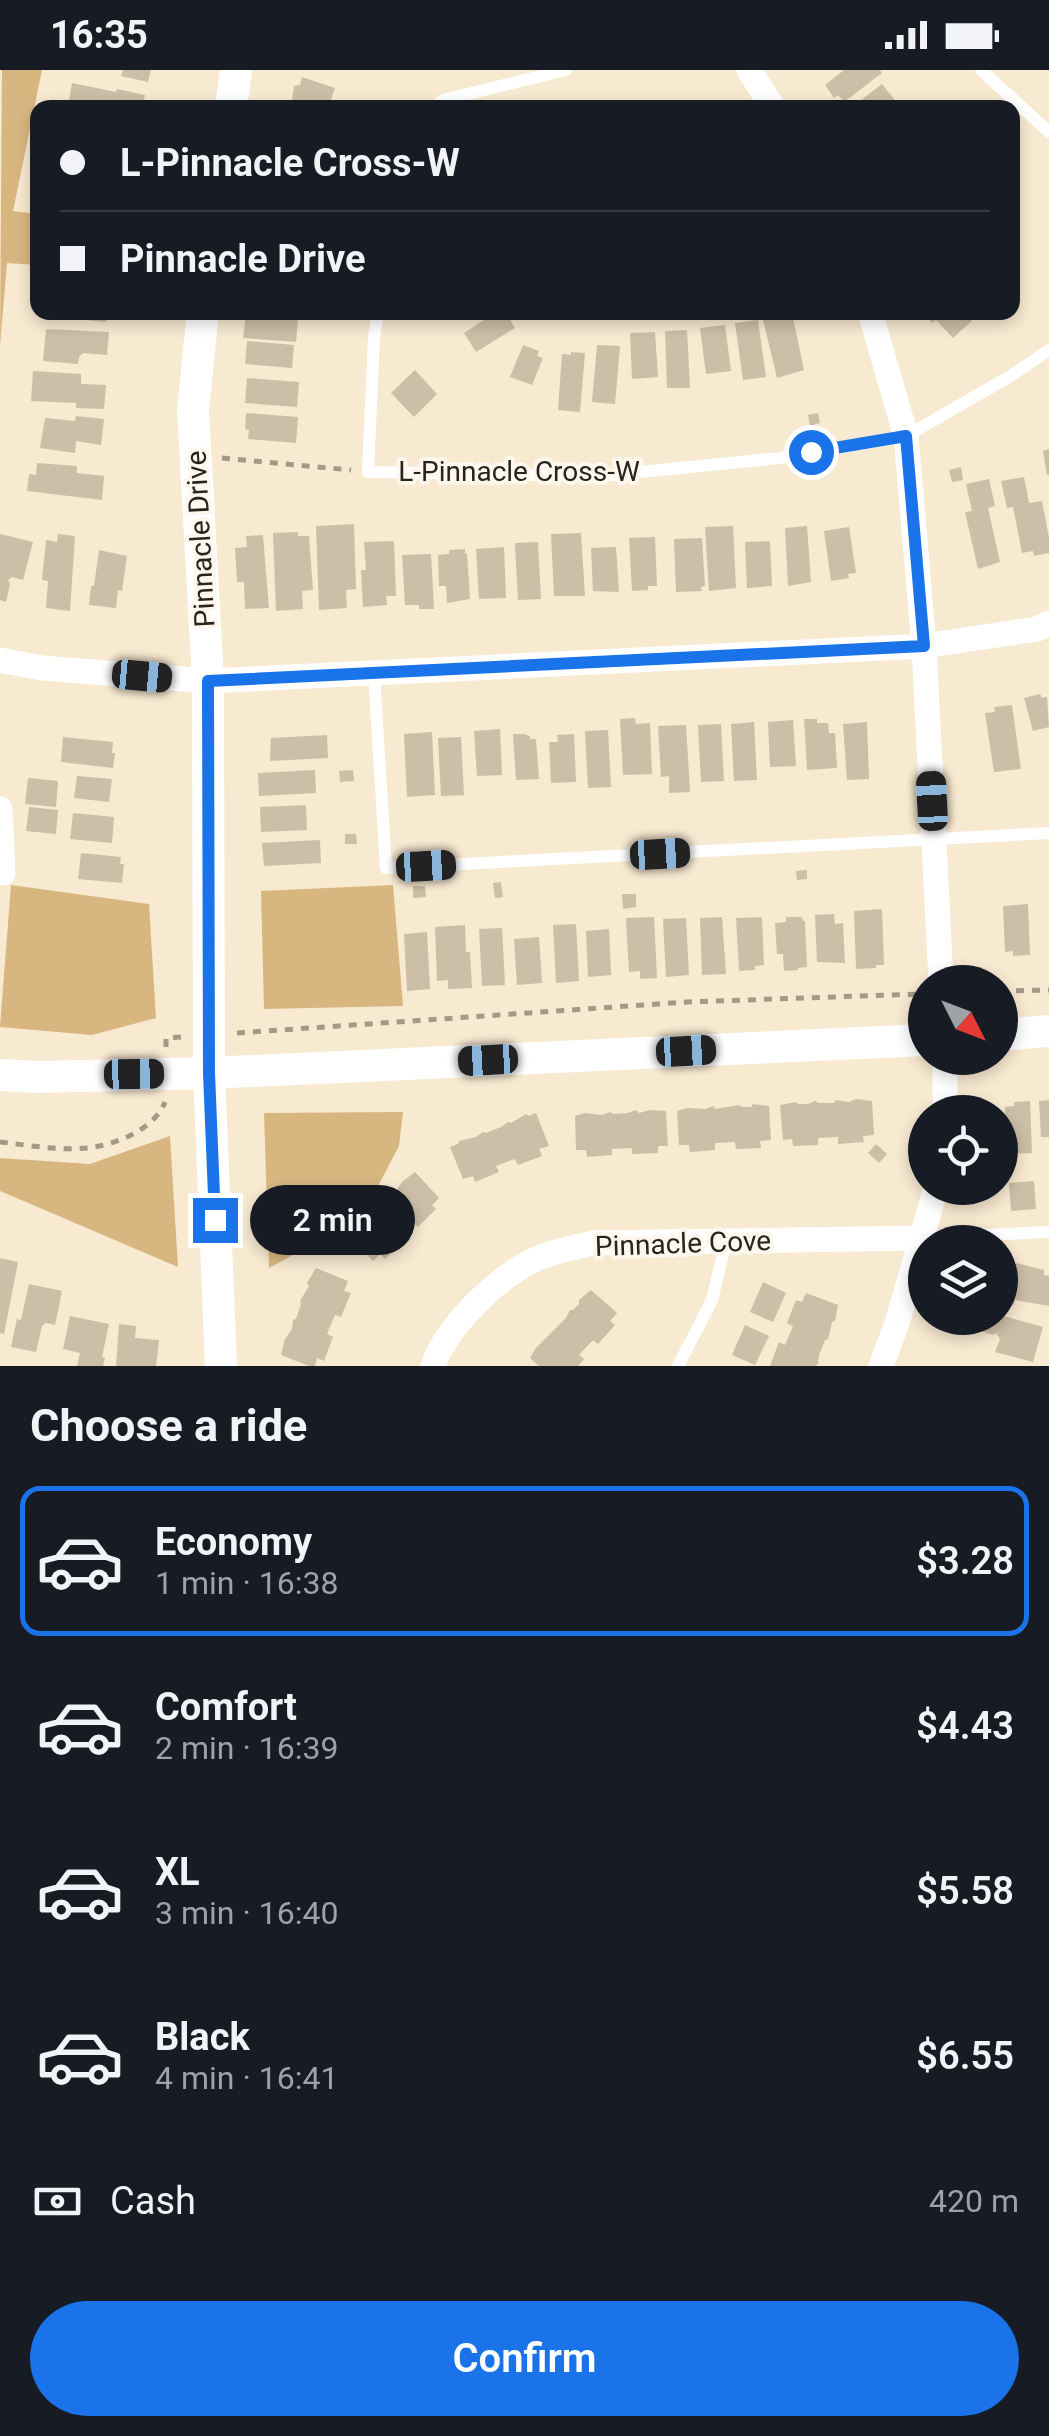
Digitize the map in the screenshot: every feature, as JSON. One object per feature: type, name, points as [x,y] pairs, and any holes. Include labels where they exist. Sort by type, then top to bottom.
[{"type":"street","points":[[232,100],[236,70]]},
{"type":"street","points":[[748,70],[768,100]]},
{"type":"street","name":"Pinnacle Drive","points":[[202,320],[193,410],[208,681],[209,1073],[221,1366]]},
{"type":"street","points":[[872,320],[906,436],[924,646],[940,965]]},
{"type":"street","points":[[0,660],[42,668],[208,681],[924,646],[1037,629],[1049,623]]},
{"type":"street","points":[[0,809],[0,872]]},
{"type":"street","points":[[1018,1034],[1049,1031]]},
{"type":"street","points":[[0,1074],[37,1077],[209,1073],[908,1041]]},
{"type":"street","name":"Pinnacle Cove","points":[[433,1366],[459,1324],[495,1284],[541,1257],[594,1243],[908,1238]]},
{"type":"street","points":[[881,1366],[908,1288]]},
{"type":"lane","points":[[443,100],[566,70]]},
{"type":"lane","points":[[981,70],[1014,100]]},
{"type":"lane","points":[[1020,106],[1049,132]]},
{"type":"lane","points":[[368,472],[377,320]]},
{"type":"lane","name":"L-Pinnacle Cross-W","points":[[368,472],[600,476],[780,458],[906,436],[1009,378],[1049,350]]},
{"type":"lane","points":[[374,673],[386,868],[1049,833]]},
{"type":"lane","points":[[1018,1233],[1049,1232]]},
{"type":"lane","points":[[678,1366],[712,1300],[726,1241]]},
{"type":"path","points":[[210,457],[368,472]]},
{"type":"path","points":[[1018,991],[1049,990]]},
{"type":"path","points":[[0,1142],[86,1148],[117,1141],[146,1126],[157,1118],[164,1105],[166,1038],[686,1002],[908,995]]},
{"type":"shaded area","points":[[2,70],[42,70],[36,100],[30,100],[30,128],[13,211],[30,213],[30,265],[7,263],[0,346]]},
{"type":"shaded area","points":[[11,885],[149,904],[156,1018],[92,1035],[0,1027]]},
{"type":"shaded area","points":[[393,885],[403,1006],[264,1009],[261,891]]},
{"type":"shaded area","points":[[403,1112],[399,1146],[379,1184],[337,1231],[269,1268],[264,1113]]},
{"type":"shaded area","points":[[170,1136],[178,1267],[0,1191],[0,1158],[90,1164]]},
{"type":"building","points":[[123,70],[151,70],[148,82],[121,76]]},
{"type":"building","points":[[844,70],[882,73],[847,100],[838,95],[834,98],[825,85]]},
{"type":"building","points":[[302,77],[335,88],[331,100],[292,100],[294,86],[300,85]]},
{"type":"building","points":[[72,83],[145,95],[144,100],[69,100]]},
{"type":"building","points":[[882,84],[895,100],[861,100]]},
{"type":"building","points":[[245,320],[298,320],[296,342],[243,338]]},
{"type":"building","points":[[484,320],[510,320],[515,328],[476,352],[464,333]]},
{"type":"building","points":[[758,320],[766,377],[743,380],[735,323]]},
{"type":"building","points":[[763,320],[793,320],[804,370],[777,378]]},
{"type":"building","points":[[936,320],[972,321],[953,338]]},
{"type":"building","points":[[725,325],[731,371],[706,374],[700,328]]},
{"type":"building","points":[[46,329],[109,332],[107,355],[83,353],[78,364],[43,361]]},
{"type":"building","points":[[687,330],[690,388],[667,388],[665,331]]},
{"type":"building","points":[[655,332],[658,377],[632,379],[630,333]]},
{"type":"building","points":[[247,341],[294,345],[292,368],[245,364]]},
{"type":"building","points":[[523,345],[539,351],[537,356],[543,358],[532,385],[510,377]]},
{"type":"building","points":[[597,345],[620,346],[615,404],[592,402]]},
{"type":"building","points":[[585,353],[580,412],[558,410],[562,354]]},
{"type":"building","points":[[415,370],[437,394],[414,417],[391,393]]},
{"type":"building","points":[[33,371],[81,374],[81,384],[106,385],[104,409],[31,401]]},
{"type":"building","points":[[247,378],[299,382],[297,407],[245,403]]},
{"type":"building","points":[[246,413],[298,417],[296,443],[248,439]]},
{"type":"building","points":[[818,413],[820,423],[810,426],[808,415]]},
{"type":"building","points":[[76,416],[104,419],[101,445],[76,441],[75,453],[40,448],[45,418],[75,421]]},
{"type":"building","points":[[1049,449],[1049,475],[1047,475],[1043,451]]},
{"type":"building","points":[[37,463],[77,466],[77,473],[104,476],[102,500],[27,491],[29,474],[36,475]]},
{"type":"building","points":[[961,467],[963,480],[952,482],[949,470]]},
{"type":"building","points":[[1024,477],[1029,503],[1042,501],[1049,553],[1022,553],[1013,507],[1007,508],[1001,481]]},
{"type":"building","points":[[989,479],[995,506],[988,508],[1000,562],[978,569],[965,512],[972,511],[966,484]]},
{"type":"building","points":[[354,524],[356,589],[346,590],[347,608],[319,610],[316,526]]},
{"type":"building","points":[[733,526],[736,588],[709,591],[705,527]]},
{"type":"building","points":[[807,526],[811,582],[788,586],[785,528]]},
{"type":"building","points":[[849,527],[856,573],[831,581],[824,531]]},
{"type":"building","points":[[298,532],[298,536],[309,536],[313,590],[302,591],[303,609],[276,611],[273,533]]},
{"type":"building","points":[[581,533],[585,596],[554,596],[551,534]]},
{"type":"building","points":[[0,534],[33,542],[23,580],[8,580],[6,602],[0,600]]},
{"type":"building","points":[[58,534],[75,536],[70,611],[46,608],[48,581],[42,580],[46,540],[57,542]]},
{"type":"building","points":[[263,535],[269,608],[245,609],[244,582],[237,582],[235,548],[247,547],[246,536]]},
{"type":"building","points":[[655,537],[657,586],[632,591],[629,538]]},
{"type":"building","points":[[702,538],[705,586],[702,591],[676,592],[674,539]]},
{"type":"building","points":[[394,541],[396,596],[386,596],[387,605],[363,607],[364,542]]},
{"type":"building","points":[[770,541],[772,586],[747,588],[745,542]]},
{"type":"building","points":[[538,542],[541,599],[518,600],[515,543]]},
{"type":"building","points":[[504,547],[506,598],[479,599],[476,549]]},
{"type":"building","points":[[616,547],[619,592],[593,591],[591,548]]},
{"type":"building","points":[[465,549],[470,599],[447,603],[446,586],[439,586],[438,555]]},
{"type":"building","points":[[99,550],[127,556],[116,608],[89,605]]},
{"type":"building","points":[[431,554],[434,609],[405,605],[402,555]]},
{"type":"building","points":[[1040,694],[1047,697],[1049,727],[1033,731],[1024,698]]},
{"type":"building","points":[[1012,705],[1021,769],[994,772],[985,713],[995,712],[994,707]]},
{"type":"building","points":[[635,718],[636,724],[650,723],[652,774],[623,775],[620,719]]},
{"type":"building","points":[[804,719],[828,723],[829,733],[835,733],[837,768],[807,770]]},
{"type":"building","points":[[793,720],[796,766],[770,767],[768,722]]},
{"type":"building","points":[[754,722],[757,780],[734,781],[731,724]]},
{"type":"building","points":[[867,722],[869,779],[847,780],[843,724]]},
{"type":"building","points":[[721,724],[724,781],[701,782],[698,725]]},
{"type":"building","points":[[686,725],[690,792],[669,793],[669,776],[661,777],[658,726]]},
{"type":"building","points":[[500,729],[502,775],[477,776],[474,731]]},
{"type":"building","points":[[608,730],[611,787],[588,788],[585,731]]},
{"type":"building","points":[[432,732],[435,795],[407,797],[404,734]]},
{"type":"building","points":[[513,734],[536,739],[539,779],[516,780]]},
{"type":"building","points":[[574,734],[576,782],[551,783],[549,742],[558,742],[557,735]]},
{"type":"building","points":[[327,735],[328,758],[270,761],[271,738]]},
{"type":"building","points":[[63,737],[113,742],[113,768],[61,762]]},
{"type":"building","points":[[461,737],[464,795],[441,796],[438,738]]},
{"type":"building","points":[[315,770],[316,793],[259,796],[258,773]]},
{"type":"building","points":[[353,770],[354,781],[340,782],[339,771]]},
{"type":"building","points":[[77,776],[112,779],[109,802],[74,798]]},
{"type":"building","points":[[28,778],[58,781],[56,807],[25,804]]},
{"type":"building","points":[[306,805],[307,830],[261,832],[260,807]]},
{"type":"building","points":[[29,807],[58,810],[56,834],[26,831]]},
{"type":"building","points":[[73,813],[114,817],[112,843],[70,839]]},
{"type":"building","points":[[345,834],[356,834],[357,844],[345,844]]},
{"type":"building","points":[[320,840],[321,863],[264,866],[262,843]]},
{"type":"building","points":[[81,853],[121,857],[122,883],[78,879]]},
{"type":"building","points":[[807,870],[807,879],[797,880],[796,871]]},
{"type":"building","points":[[501,882],[503,897],[495,898],[493,883]]},
{"type":"building","points":[[413,886],[425,886],[426,897],[413,898]]},
{"type":"building","points":[[622,894],[636,894],[636,907],[623,909]]},
{"type":"building","points":[[1028,904],[1030,955],[1013,956],[1013,951],[1005,952],[1003,906]]},
{"type":"building","points":[[882,909],[884,965],[856,969],[854,911]]},
{"type":"building","points":[[834,914],[835,924],[843,923],[845,963],[817,962],[815,915]]},
{"type":"building","points":[[654,917],[657,978],[640,979],[640,971],[629,972],[626,918]]},
{"type":"building","points":[[722,917],[726,974],[702,975],[700,918]]},
{"type":"building","points":[[762,917],[764,965],[739,971],[736,918]]},
{"type":"building","points":[[786,917],[802,917],[805,921],[807,967],[798,970],[784,971],[783,954],[777,954],[775,923],[786,922]]},
{"type":"building","points":[[686,918],[689,975],[666,977],[663,919]]},
{"type":"building","points":[[576,924],[579,981],[556,983],[553,925]]},
{"type":"building","points":[[465,925],[472,988],[448,989],[448,980],[437,981],[435,927]]},
{"type":"building","points":[[502,928],[505,985],[482,986],[479,929]]},
{"type":"building","points":[[609,929],[611,975],[588,977],[586,931]]},
{"type":"building","points":[[427,932],[430,989],[407,991],[404,934]]},
{"type":"building","points":[[539,937],[542,983],[517,985],[514,939]]},
{"type":"building","points":[[1049,1100],[1049,1137],[1041,1137],[1039,1101]]},
{"type":"building","points":[[872,1101],[874,1135],[863,1136],[864,1142],[838,1144],[838,1137],[818,1138],[818,1145],[793,1146],[792,1139],[783,1140],[780,1105]]},
{"type":"building","points":[[1030,1101],[1032,1153],[1018,1154],[1018,1102]]},
{"type":"building","points":[[769,1106],[771,1140],[760,1141],[761,1148],[736,1149],[735,1142],[715,1143],[715,1150],[690,1152],[689,1145],[679,1145],[677,1111]]},
{"type":"building","points":[[666,1111],[668,1146],[658,1146],[658,1153],[632,1154],[632,1148],[612,1149],[612,1155],[587,1157],[586,1150],[576,1150],[575,1116]]},
{"type":"building","points":[[536,1113],[549,1146],[539,1149],[542,1156],[518,1165],[515,1159],[496,1166],[499,1172],[475,1182],[473,1176],[463,1179],[450,1147]]},
{"type":"building","points":[[876,1144],[887,1154],[879,1163],[868,1153]]},
{"type":"building","points":[[415,1172],[439,1198],[432,1205],[436,1209],[418,1227],[413,1223],[399,1236],[403,1241],[385,1259],[380,1254],[373,1261],[349,1236]]},
{"type":"building","points":[[1034,1181],[1036,1209],[1011,1211],[1011,1205],[1018,1205],[1018,1182]]},
{"type":"building","points":[[0,1258],[18,1262],[4,1334],[0,1333]]},
{"type":"building","points":[[1018,1264],[1044,1270],[1044,1275],[1049,1276],[1049,1306],[1018,1301]]},
{"type":"building","points":[[316,1268],[348,1281],[344,1291],[351,1293],[341,1317],[335,1315],[327,1334],[333,1337],[324,1361],[317,1358],[315,1366],[309,1366],[281,1355]]},
{"type":"building","points":[[763,1282],[786,1293],[773,1322],[750,1312]]},
{"type":"building","points":[[29,1284],[62,1291],[55,1325],[42,1326],[36,1352],[11,1347]]},
{"type":"building","points":[[591,1290],[617,1313],[610,1321],[615,1325],[598,1344],[593,1340],[579,1355],[584,1359],[578,1366],[539,1366],[530,1358],[535,1349]]},
{"type":"building","points":[[806,1293],[838,1305],[818,1364],[770,1366],[779,1342],[785,1345],[793,1326],[787,1323],[796,1300],[802,1302]]},
{"type":"building","points":[[70,1316],[109,1324],[103,1366],[77,1366],[80,1353],[63,1349]]},
{"type":"building","points":[[1018,1320],[1043,1327],[1033,1362],[995,1352],[1000,1339],[997,1335],[1018,1335]]},
{"type":"building","points":[[119,1324],[136,1326],[135,1338],[159,1340],[156,1366],[116,1366]]},
{"type":"building","points":[[745,1325],[769,1336],[755,1365],[732,1355]]},
{"type":"route","points":[[215,1220],[209,1073],[208,681],[924,646],[906,436],[811,452]]}]
